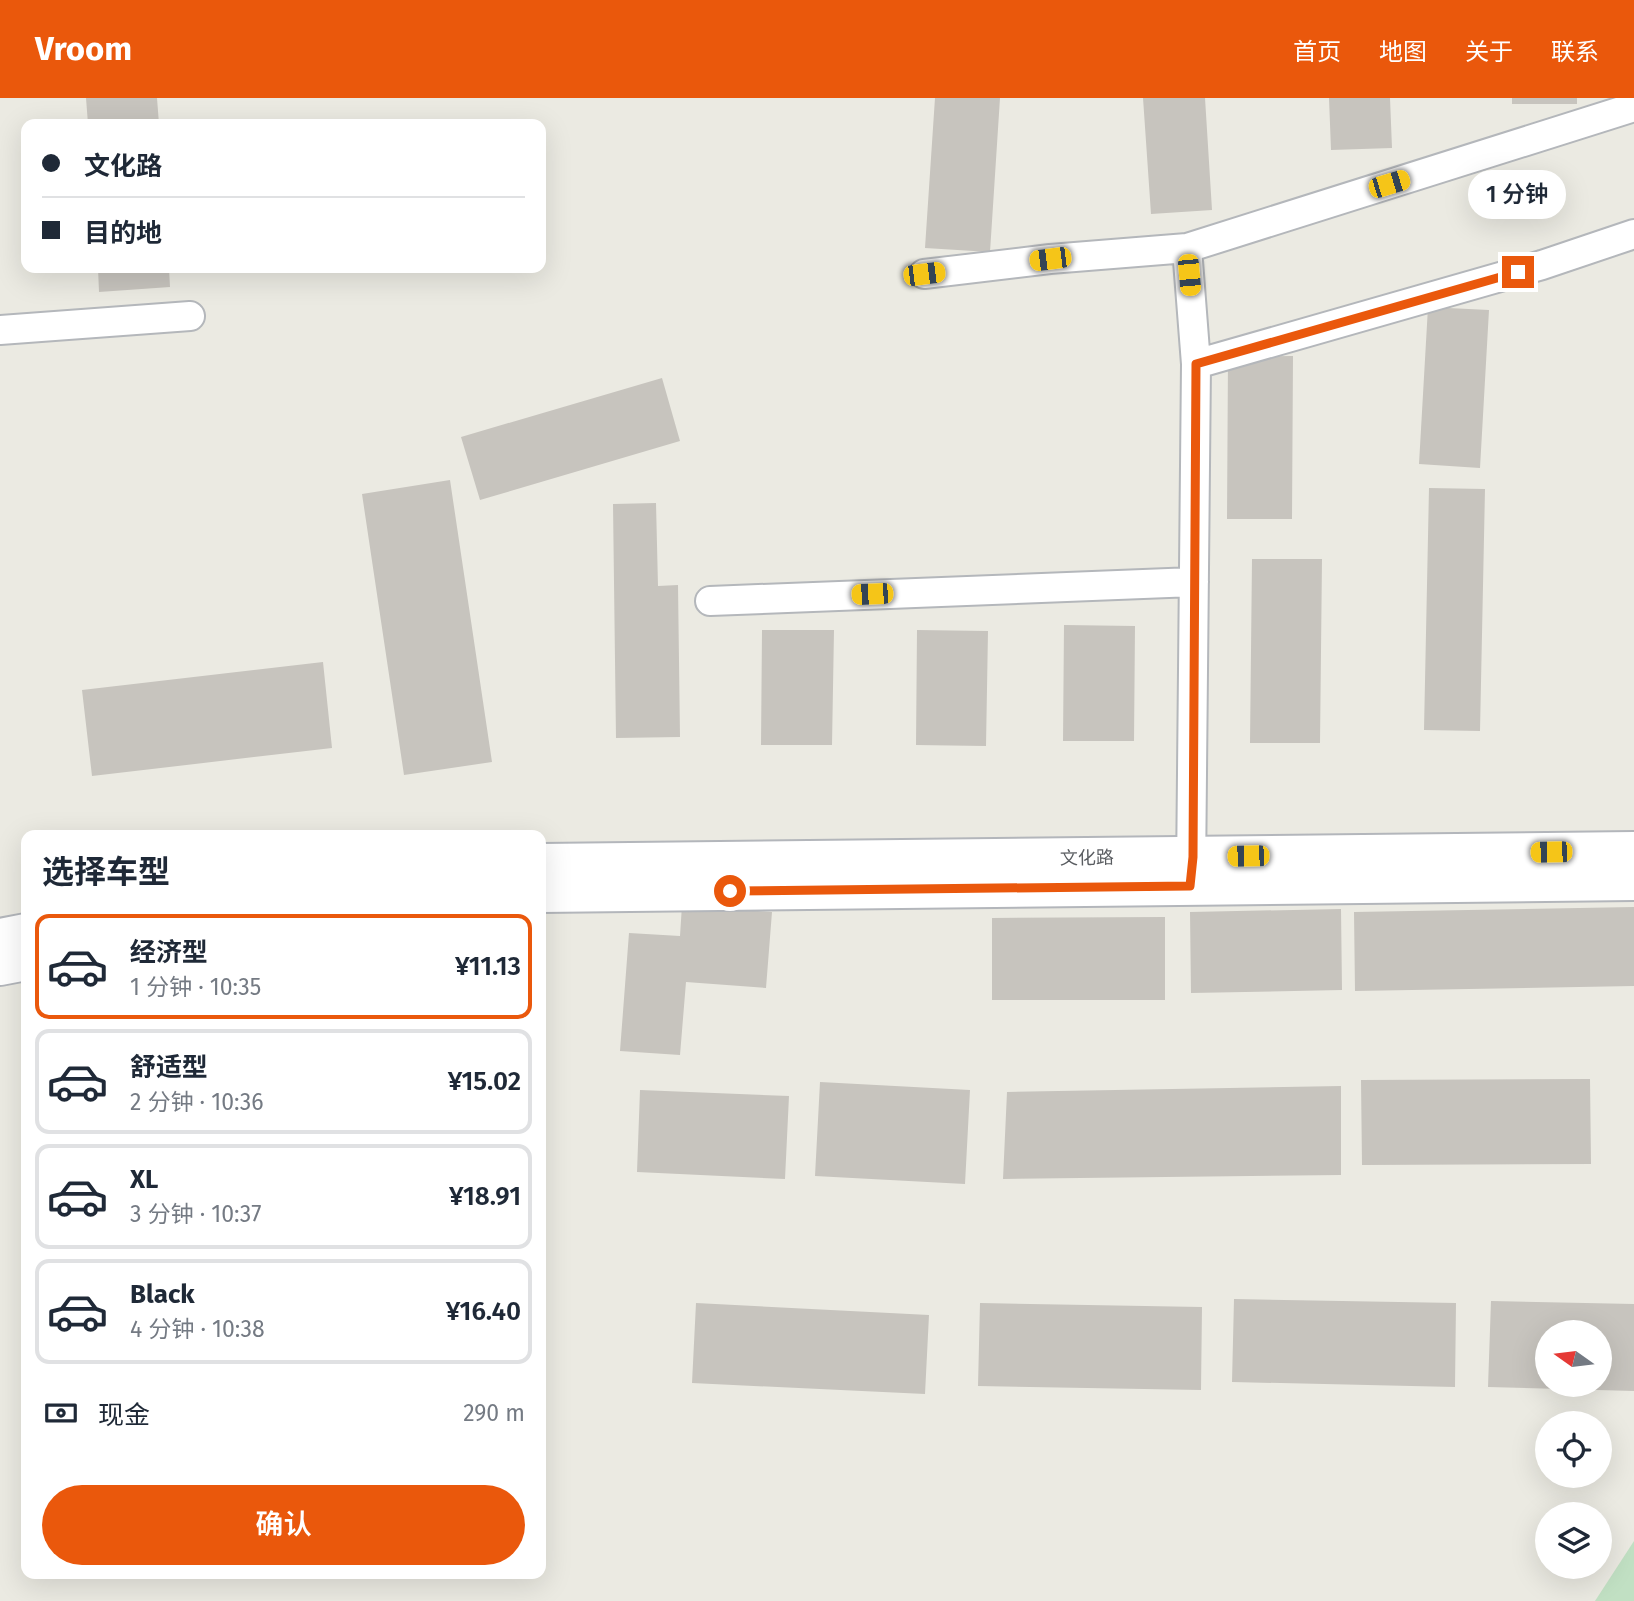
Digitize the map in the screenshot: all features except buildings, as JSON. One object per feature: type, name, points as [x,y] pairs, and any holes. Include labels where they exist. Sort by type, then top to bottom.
[{"type":"street","points":[[924,274],[1050,259],[1187,248],[1634,107]]},
{"type":"street","points":[[1196,364],[1529,269],[1634,234]]},
{"type":"street","points":[[1187,248],[1196,364],[1191,872]]},
{"type":"street","points":[[0,330],[190,316]]},
{"type":"street","points":[[710,601],[1194,582]]},
{"type":"street","name":"文化路","points":[[546,893],[1191,872],[1634,851]]},
{"type":"street","name":"文化路","points":[[546,863],[1634,881]]},
{"type":"street","points":[[0,938],[21,934]]},
{"type":"street","points":[[0,966],[21,962]]},
{"type":"green space","points":[[1634,1541],[1634,1601],[1595,1601],[1609,1579],[1612,1579]]},
{"type":"route","points":[[730,891],[1190,886],[1193,857],[1196,364],[1518,272]]}]
